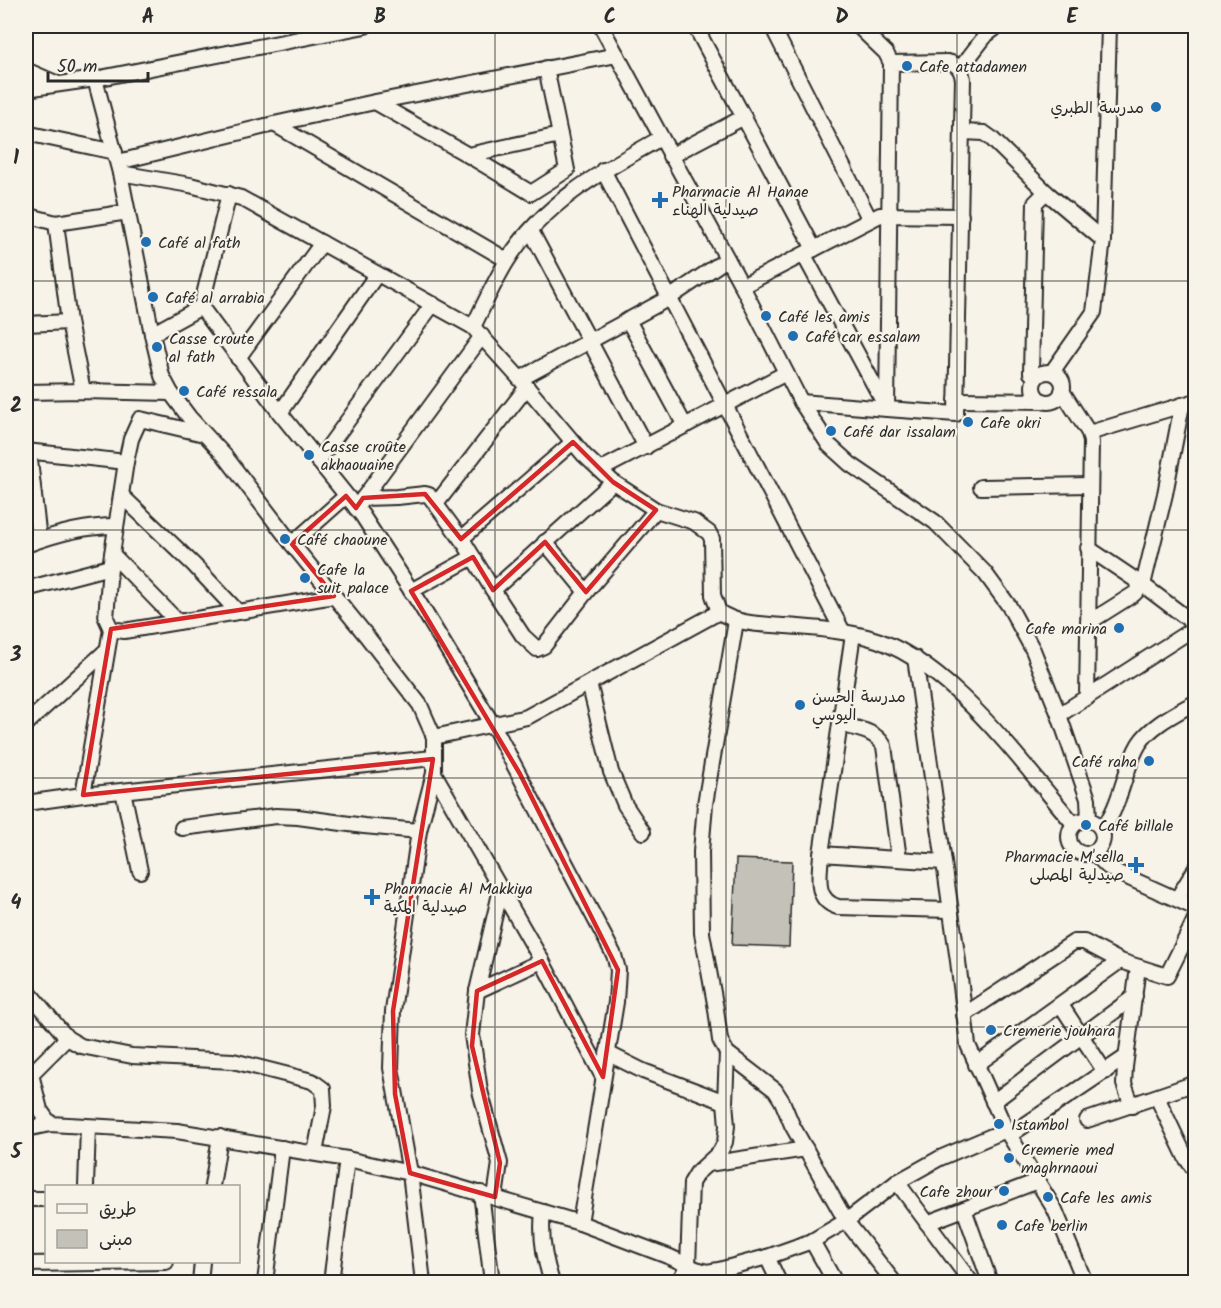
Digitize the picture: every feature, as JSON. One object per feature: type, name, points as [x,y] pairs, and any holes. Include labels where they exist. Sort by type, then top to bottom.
[{"type":"street","points":[[26,89],[95,79],[365,26]]},
{"type":"street","points":[[601,26],[742,286],[801,402],[829,445],[850,464],[935,522],[985,573],[1021,626],[1059,715],[1088,799],[1089,820]]},
{"type":"street","points":[[695,26],[744,117],[887,409]]},
{"type":"street","points":[[772,26],[870,220]]},
{"type":"street","points":[[858,26],[886,53],[891,63],[887,409]]},
{"type":"street","points":[[960,69],[986,34],[998,26]]},
{"type":"street","points":[[1052,372],[1094,312],[1103,240],[1109,26]]},
{"type":"street","points":[[118,162],[375,102],[617,55]]},
{"type":"street","points":[[801,402],[956,414],[963,79],[960,69],[954,63],[891,63]]},
{"type":"street","points":[[375,102],[468,154],[531,193],[567,170],[546,68]]},
{"type":"street","points":[[26,73],[58,84]]},
{"type":"street","points":[[95,79],[118,162],[162,376],[171,393],[225,456],[420,705],[434,737],[434,773],[419,831],[393,1011],[391,1040],[395,1095],[410,1173],[423,1282]]},
{"type":"street","points":[[670,156],[744,117]]},
{"type":"street","points":[[274,124],[507,260]]},
{"type":"street","points":[[963,132],[984,133],[1046,192],[1103,240]]},
{"type":"street","points":[[26,133],[118,162],[159,179],[229,194],[260,207],[434,304],[477,332],[524,383],[573,442],[613,483],[656,510],[694,522],[709,533],[712,539],[713,595],[719,612],[736,621],[848,633],[883,642],[915,658],[934,671],[976,711],[1074,824]]},
{"type":"street","points":[[468,154],[560,135]]},
{"type":"street","points":[[359,503],[477,332],[507,260],[550,209],[603,170],[661,138]]},
{"type":"street","points":[[603,170],[848,633],[840,724],[821,854],[819,887],[823,897],[830,904],[838,907],[950,910]]},
{"type":"street","points":[[1036,377],[1031,373],[1035,203],[1046,192]]},
{"type":"street","points":[[152,334],[201,308],[229,194]]},
{"type":"street","points":[[26,215],[56,223],[128,212]]},
{"type":"street","points":[[742,286],[880,215],[961,216]]},
{"type":"street","points":[[56,223],[69,322],[83,391]]},
{"type":"street","points":[[531,231],[646,447]]},
{"type":"street","points":[[238,358],[322,243]]},
{"type":"street","points":[[436,504],[524,383],[591,341],[669,298],[727,259]]},
{"type":"street","points":[[279,413],[377,274]]},
{"type":"street","points":[[318,461],[434,304]]},
{"type":"street","points":[[201,308],[279,413],[346,496],[359,503],[493,725],[617,963],[616,1002],[580,1223]]},
{"type":"street","points":[[628,320],[685,426]]},
{"type":"street","points":[[26,324],[69,322]]},
{"type":"street","points":[[1045,401],[1034,393],[1033,384],[1041,373],[1052,372],[1059,378],[1065,397],[1089,433],[1091,442],[1087,698]]},
{"type":"street","points":[[600,470],[786,373]]},
{"type":"street","points":[[26,392],[171,393]]},
{"type":"street","points":[[83,795],[111,629],[106,618],[111,560],[126,462],[131,439],[140,419],[139,392]]},
{"type":"street","points":[[956,400],[1045,401],[1065,397]]},
{"type":"street","points":[[1089,433],[1189,403]]},
{"type":"street","points":[[1088,623],[1134,594],[1143,585],[1189,403]]},
{"type":"street","points":[[140,419],[204,434]]},
{"type":"street","points":[[461,539],[573,442]]},
{"type":"street","points":[[39,540],[27,451],[126,462]]},
{"type":"street","points":[[493,590],[613,483]]},
{"type":"street","points":[[981,488],[1090,485]]},
{"type":"street","points":[[359,503],[425,494],[436,504],[461,539],[523,636],[537,649],[544,646],[586,592],[656,510]]},
{"type":"street","points":[[121,495],[194,565],[238,612]]},
{"type":"street","points":[[292,544],[346,496]]},
{"type":"street","points":[[26,545],[66,531],[116,526]]},
{"type":"street","points":[[545,542],[586,592]]},
{"type":"street","points":[[1059,715],[1196,626],[1143,585],[1089,548]]},
{"type":"street","points":[[411,591],[473,557]]},
{"type":"street","points":[[26,589],[111,560]]},
{"type":"street","points":[[111,560],[178,622]]},
{"type":"street","points":[[111,629],[124,631],[334,596]]},
{"type":"street","points":[[434,737],[527,717],[719,612]]},
{"type":"street","points":[[736,621],[705,804],[700,873],[702,933],[720,1040],[727,1053],[775,1090],[846,1221],[894,1282]]},
{"type":"street","points":[[26,724],[107,650]]},
{"type":"street","points":[[915,658],[968,1045],[1008,1133],[1061,1224],[1085,1282]]},
{"type":"street","points":[[589,683],[611,772],[625,805],[643,832]]},
{"type":"street","points":[[1102,829],[1094,821],[1084,819],[1074,824],[1068,839],[1073,848],[1082,854],[1098,849],[1103,840],[1102,829],[1115,808],[1140,744],[1161,724],[1196,702]]},
{"type":"street","points":[[840,724],[872,734],[879,738],[884,746],[899,859]]},
{"type":"street","points":[[26,803],[433,758]]},
{"type":"street","points":[[434,773],[542,961],[603,1077]]},
{"type":"street","points":[[123,791],[140,871]]},
{"type":"street","points":[[182,828],[276,816],[419,831]]},
{"type":"street","points":[[1093,852],[1118,873],[1196,908]]},
{"type":"street","points":[[821,854],[943,862]]},
{"type":"street","points":[[1177,899],[1196,868]]},
{"type":"street","points":[[492,1282],[488,1195],[500,1163],[480,1091],[472,1035],[477,991],[501,889]]},
{"type":"street","points":[[964,1015],[1074,942],[1084,942],[1120,961],[1167,976],[1192,939],[1196,917]]},
{"type":"street","points":[[477,991],[542,961]]},
{"type":"street","points":[[976,1065],[1120,961]]},
{"type":"street","points":[[1132,1106],[1124,1084],[1138,967]]},
{"type":"street","points":[[26,989],[67,1038],[81,1046],[132,1056],[233,1061],[312,1081],[323,1089],[324,1107],[315,1153]]},
{"type":"street","points":[[993,1102],[1135,996]]},
{"type":"street","points":[[1061,1005],[1105,1072]]},
{"type":"street","points":[[50,1124],[40,1110],[28,1071],[67,1038]]},
{"type":"street","points":[[607,1053],[643,1071],[725,1102]]},
{"type":"street","points":[[678,1282],[688,1266],[691,1183],[697,1173],[720,1152],[725,1142],[727,1053]]},
{"type":"street","points":[[26,1129],[50,1124],[142,1128],[220,1137],[347,1159],[410,1173],[580,1223],[670,1257],[703,1277],[812,1241],[846,1221],[897,1182],[940,1158],[1008,1133],[1126,1058]]},
{"type":"street","points":[[1087,1120],[1196,1083]]},
{"type":"street","points":[[1157,1097],[1186,1158],[1196,1172]]},
{"type":"street","points":[[86,1185],[88,1127]]},
{"type":"street","points":[[212,1185],[220,1137]]},
{"type":"street","points":[[265,1282],[282,1148]]},
{"type":"street","points":[[708,1164],[806,1149]]},
{"type":"street","points":[[331,1282],[347,1159]]},
{"type":"street","points":[[927,1222],[1038,1181]]},
{"type":"street","points":[[897,1182],[971,1282]]},
{"type":"street","points":[[26,1199],[45,1199]]},
{"type":"street","points":[[964,1209],[990,1282]]},
{"type":"street","points":[[543,1212],[541,1230],[543,1247],[552,1282]]},
{"type":"street","points":[[812,1241],[835,1282]]},
{"type":"street","points":[[767,1257],[779,1282]]},
{"type":"street","points":[[26,1264],[88,1263]]},
{"type":"street","points":[[200,1282],[202,1263]]},
{"type":"highlighted area","points":[[573,442],[613,482],[656,510],[586,592],[545,542],[493,590],[473,557],[411,591],[520,774],[618,970],[603,1077],[542,961],[477,991],[472,1046],[500,1163],[495,1197],[410,1173],[395,1094],[393,1011],[433,759],[83,795],[111,629],[334,596],[292,544],[346,496],[356,508],[363,498],[425,494],[461,539]]},
{"type":"building","points":[[736,859],[792,861],[789,947],[732,945]]},
{"type":"place","name":"Cafe attadamen","points":[[907,66]]},
{"type":"place","name":"مدرسة الطبري","points":[[1156,107]]},
{"type":"place","name":"Pharmacie Al Hanae صيدلية الهناء","points":[[660,200]]},
{"type":"place","name":"Café al fath","points":[[146,242]]},
{"type":"place","name":"Café al arrabia","points":[[153,297]]},
{"type":"place","name":"Café les amis","points":[[766,316]]},
{"type":"place","name":"Café car essalam","points":[[793,336]]},
{"type":"place","name":"Casse croute al fath","points":[[157,347]]},
{"type":"place","name":"Café ressala","points":[[184,391]]},
{"type":"place","name":"Cafe okri","points":[[968,422]]},
{"type":"place","name":"Café dar issalam","points":[[831,431]]},
{"type":"place","name":"Casse croûte akhaouaine","points":[[309,455]]},
{"type":"place","name":"Café chaoune","points":[[285,539]]},
{"type":"place","name":"Cafe la suit palace","points":[[305,578]]},
{"type":"place","name":"Cafe marina","points":[[1119,628]]},
{"type":"place","name":"مدرسة الحسن اليوسي","points":[[800,705]]},
{"type":"place","name":"Café raha","points":[[1149,761]]},
{"type":"place","name":"Café billale","points":[[1086,825]]},
{"type":"place","name":"Pharmacie M'sella صيدلية المصلى","points":[[1136,865]]},
{"type":"place","name":"Pharmacie Al Makkiya صيدلية المكية","points":[[372,897]]},
{"type":"place","name":"Cremerie jouhara","points":[[991,1030]]},
{"type":"place","name":"Istambol","points":[[999,1124]]},
{"type":"place","name":"Cremerie med maghrnaoui","points":[[1009,1158]]},
{"type":"place","name":"Cafe zhour","points":[[1004,1191]]},
{"type":"place","name":"Cafe les amis","points":[[1048,1197]]},
{"type":"place","name":"Cafe berlin","points":[[1002,1225]]}]
